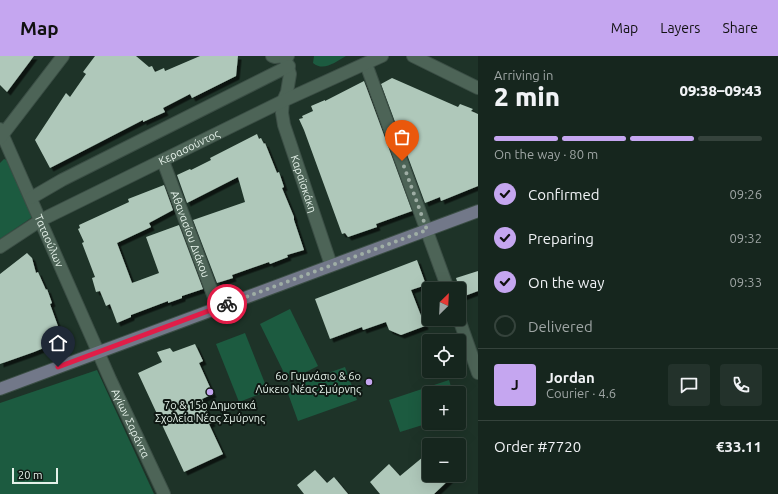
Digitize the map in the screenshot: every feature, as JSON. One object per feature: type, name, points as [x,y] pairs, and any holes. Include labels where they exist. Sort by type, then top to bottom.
[{"type":"street","points":[[1,134],[63,56]]},
{"type":"street","points":[[272,56],[287,60]]},
{"type":"street","name":"Κερασούντος","points":[[0,247],[40,220],[283,101],[382,56]]},
{"type":"street","points":[[413,56],[478,88]]},
{"type":"street","points":[[283,101],[290,82],[287,60]]},
{"type":"street","points":[[31,198],[287,60]]},
{"type":"street","points":[[366,64],[446,282]]},
{"type":"street","name":"Καραϊσκάκη","points":[[283,101],[282,113],[284,125],[331,265]]},
{"type":"street","name":"Ταταούλων","points":[[1,134],[100,352]]},
{"type":"street","name":"Αθανασίου Διάκου","points":[[163,161],[218,308]]},
{"type":"street","points":[[0,389],[331,265],[427,230],[477,214]]},
{"type":"street","points":[[461,326],[478,373]]},
{"type":"street","name":"Αγίων Σαράντα","points":[[100,352],[110,378],[164,494]]},
{"type":"green space","points":[[314,56],[346,56],[330,65],[321,67],[313,63]]},
{"type":"green space","points":[[4,159],[7,160],[33,214],[31,218],[0,239],[0,163]]},
{"type":"green space","points":[[290,309],[318,366],[288,381],[260,324]]},
{"type":"green space","points":[[245,333],[268,391],[239,402],[216,344]]},
{"type":"green space","points":[[345,367],[357,400],[298,421],[286,388]]},
{"type":"green space","points":[[97,370],[154,494],[0,494],[0,403]]},
{"type":"green space","points":[[449,380],[451,386],[431,386]]},
{"type":"green space","points":[[422,389],[422,425],[400,432],[389,400]]},
{"type":"building","points":[[0,56],[34,56],[7,92],[0,85]]},
{"type":"building","points":[[95,56],[136,56],[149,67],[152,66],[155,72],[164,68],[165,71],[200,56],[238,56],[236,76],[192,98],[190,94],[163,108],[165,112],[143,122],[143,120],[50,168],[35,140],[66,93],[70,97],[86,74],[83,72]]},
{"type":"building","points":[[392,78],[458,107],[460,104],[473,109],[471,111],[478,114],[478,186],[441,201],[440,197],[425,203],[381,84]]},
{"type":"building","points":[[364,81],[412,211],[376,224],[377,227],[348,237],[345,233],[342,234],[299,119],[313,111],[311,106],[325,101]]},
{"type":"building","points":[[257,134],[259,139],[261,138],[264,144],[265,143],[277,173],[279,172],[284,187],[282,188],[294,217],[304,250],[287,255],[288,257],[270,264],[269,262],[232,275],[233,278],[217,283],[193,220],[245,202],[238,177],[187,203],[177,175],[211,160],[210,158]]},
{"type":"building","points":[[164,185],[173,210],[149,223],[151,227],[117,243],[132,283],[159,273],[146,237],[179,225],[203,289],[182,296],[182,298],[168,303],[168,301],[131,315],[131,317],[117,323],[110,304],[106,306],[100,291],[96,292],[92,278],[95,277],[82,243],[84,242],[78,229],[80,228],[79,225],[129,202],[128,199]]},
{"type":"building","points":[[27,253],[32,258],[36,273],[38,272],[46,290],[47,289],[52,303],[50,304],[63,340],[0,364],[0,274]]},
{"type":"building","points":[[417,260],[425,282],[422,282],[422,286],[411,290],[422,318],[422,326],[425,326],[401,335],[389,330],[386,322],[363,330],[362,327],[330,339],[315,299]]},
{"type":"building","points":[[478,271],[478,291],[466,296],[466,282],[457,282],[456,278]]},
{"type":"building","points":[[195,344],[203,361],[199,363],[213,394],[202,399],[212,423],[209,424],[223,454],[184,472],[138,373],[162,362],[157,352],[170,348],[173,352]]},
{"type":"building","points":[[422,458],[422,482],[447,482],[434,494],[380,494],[370,482],[389,464],[400,476]]},
{"type":"building","points":[[315,470],[327,483],[334,477],[348,494],[304,494],[297,485]]},
{"type":"way so far","points":[[227,304],[427,230],[402,161]]},
{"type":"place","name":"6ο Γυμνάσιο & 6ο Λύκειο Νέας Σμύρνης","points":[[369,382]]},
{"type":"place","name":"7ο & 15ο Δημοτικά Σχολεία Νέας Σμύρνης","points":[[210,392]]},
{"type":"route","points":[[58,367],[227,304]]}]
